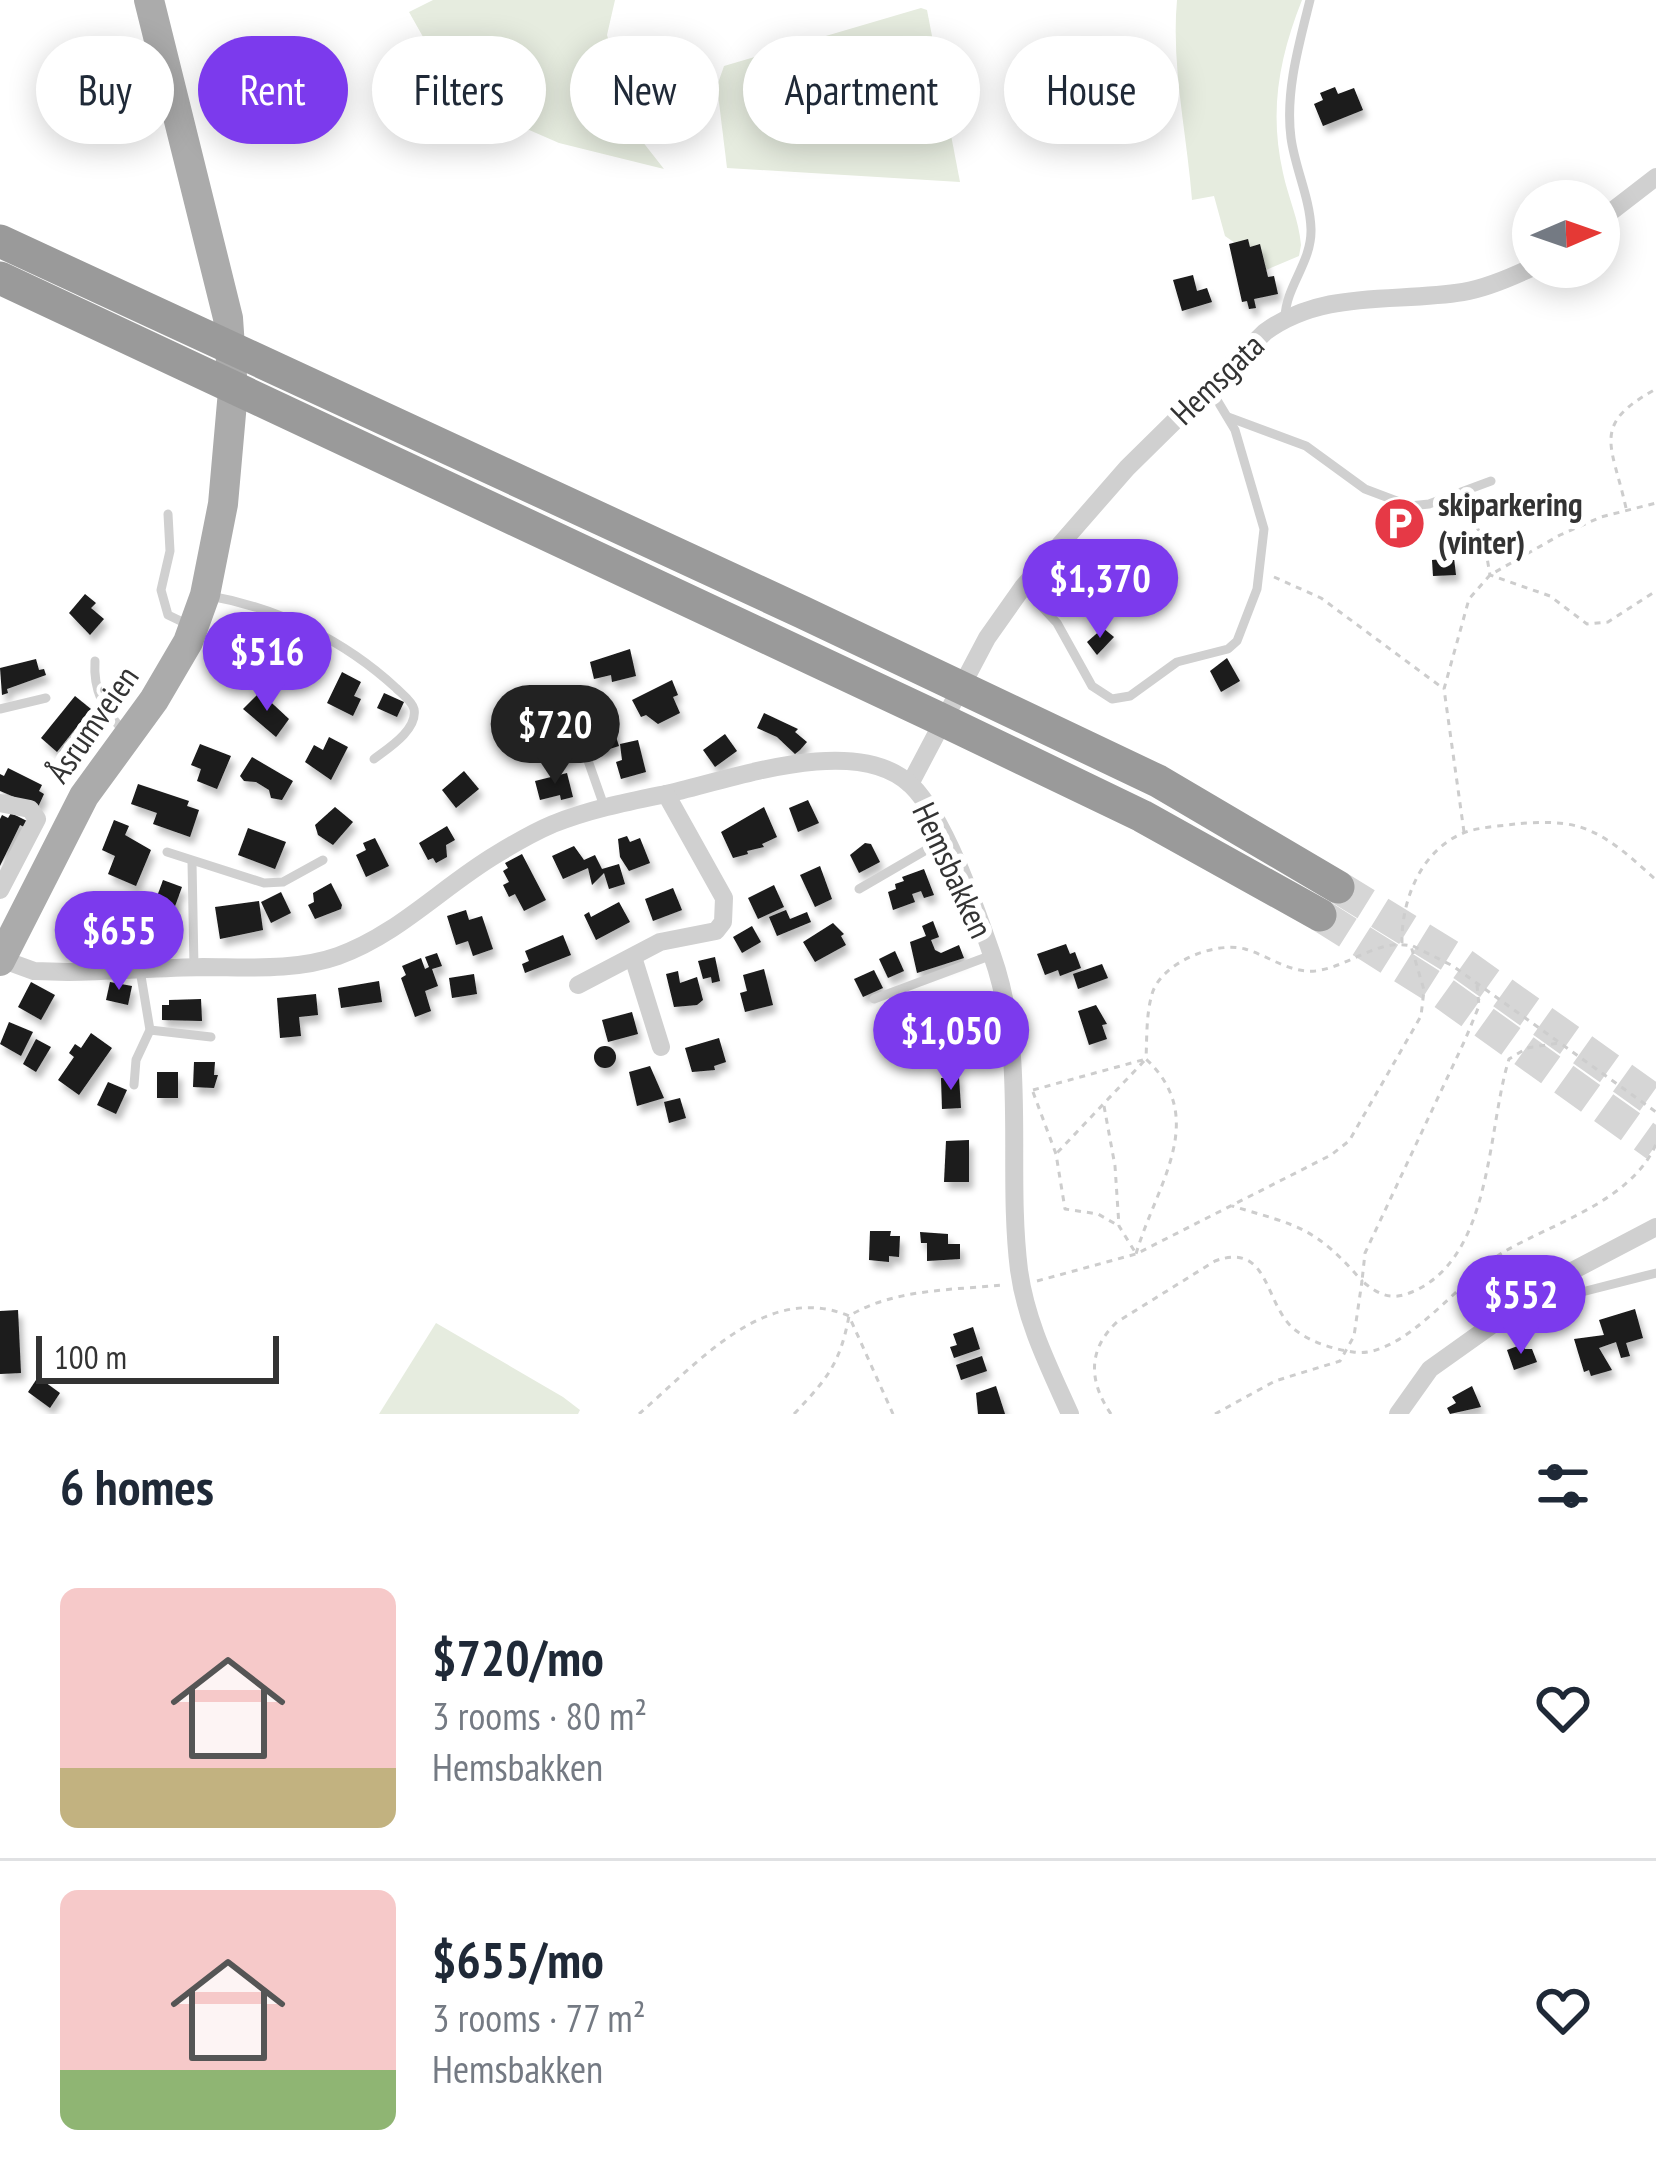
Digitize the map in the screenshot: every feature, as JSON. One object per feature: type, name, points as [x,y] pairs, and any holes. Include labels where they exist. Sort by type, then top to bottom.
[{"type":"highway","points":[[0,241],[1137,771],[1329,901],[1243,869],[1017,756],[0,278]]},
{"type":"main road","name":"Åsrumveien","points":[[0,960],[84,796],[171,674],[194,627],[205,595],[229,449],[232,354],[222,283],[148,0]]},
{"type":"street","points":[[1620,205],[1656,177]]},
{"type":"street","name":"Hemsgata","points":[[910,784],[987,638],[1023,587],[1127,468],[1208,385],[1285,317],[1360,299],[1466,291],[1512,275]]},
{"type":"street","name":"Hemsbakken","points":[[0,960],[34,971],[306,964],[374,941],[522,839],[604,806],[715,780],[836,760],[875,766],[910,784],[928,806],[992,955],[1008,1012],[1013,1059],[1020,1274],[1036,1337],[1070,1414]]},
{"type":"street","points":[[578,985],[660,941],[716,931],[723,922],[724,898],[666,794]]},
{"type":"street","points":[[0,803],[30,809],[37,819],[0,890]]},
{"type":"street","points":[[633,957],[661,1047]]},
{"type":"street","points":[[1398,1414],[1430,1369],[1545,1287],[1656,1227]]},
{"type":"lane","points":[[1285,317],[1286,301],[1310,249],[1311,228],[1290,130],[1292,76],[1310,0]]},
{"type":"lane","points":[[1023,587],[1057,623],[1102,696],[1121,699],[1177,662],[1228,649],[1237,641],[1261,575],[1264,529],[1228,417],[1208,385]]},
{"type":"lane","points":[[1228,417],[1306,446],[1386,499],[1410,506],[1458,495],[1491,481]]},
{"type":"lane","points":[[168,514],[170,551],[161,597],[168,615],[194,627]]},
{"type":"lane","points":[[205,595],[299,623],[365,664],[409,701],[414,718],[409,728],[374,759]]},
{"type":"lane","points":[[94,661],[97,694],[129,736]]},
{"type":"lane","points":[[0,709],[46,698]]},
{"type":"lane","points":[[579,735],[604,806]]},
{"type":"lane","points":[[860,889],[945,838]]},
{"type":"lane","points":[[167,852],[277,883],[323,860]]},
{"type":"lane","points":[[192,862],[194,968]]},
{"type":"lane","points":[[874,999],[992,955]]},
{"type":"lane","points":[[134,1084],[136,1060],[150,1030],[140,970]]},
{"type":"lane","points":[[150,1030],[211,1037]]},
{"type":"lane","points":[[1545,1287],[1574,1294],[1656,1273]]},
{"type":"path","points":[[1626,510],[1610,437],[1612,421],[1624,407],[1656,389]]},
{"type":"path","points":[[1458,495],[1484,540],[1490,575]]},
{"type":"path","points":[[1464,832],[1444,689],[1469,599],[1490,575],[1560,535],[1656,503]]},
{"type":"path","points":[[1261,575],[1286,579],[1321,598],[1444,689]]},
{"type":"path","points":[[1490,575],[1550,596],[1587,624],[1608,622],[1656,591]]},
{"type":"path","points":[[1402,944],[1401,913],[1408,892],[1442,849],[1464,832],[1533,822],[1579,826],[1613,844],[1656,880]]},
{"type":"path","points":[[1056,1154],[1146,1059],[1153,991],[1160,978],[1186,960],[1226,946],[1311,971],[1390,944],[1432,953],[1656,1112]]},
{"type":"path","points":[[1030,1282],[1136,1254],[1349,1142],[1421,1016],[1424,990],[1412,946]]},
{"type":"path","points":[[1215,1414],[1275,1381],[1340,1360],[1348,1351],[1358,1322],[1365,1253],[1479,1006],[1477,985]]},
{"type":"path","points":[[1231,1205],[1320,1237],[1376,1293],[1389,1298],[1425,1286],[1460,1248],[1474,1215],[1509,1060],[1527,1048],[1559,1043]]},
{"type":"path","points":[[1119,1226],[1098,1214],[1065,1209],[1056,1154],[1033,1090],[1146,1059]]},
{"type":"path","points":[[1136,1254],[1169,1163],[1178,1112],[1164,1076],[1146,1059]]},
{"type":"path","points":[[1103,1104],[1115,1166],[1119,1226],[1136,1254]]},
{"type":"path","points":[[1111,1414],[1100,1399],[1093,1365],[1104,1334],[1197,1271],[1227,1257],[1251,1261],[1294,1330],[1348,1351],[1372,1352],[1447,1301],[1482,1267],[1618,1187],[1636,1173],[1656,1144]]},
{"type":"path","points":[[849,1316],[888,1298],[1016,1284]]},
{"type":"path","points":[[639,1414],[763,1315],[807,1307],[830,1308],[849,1316],[893,1414]]},
{"type":"path","points":[[794,1414],[832,1372],[843,1349],[849,1316]]},
{"type":"shaded area","points":[[433,0],[615,0],[607,36],[570,36],[570,144],[644,144],[664,169],[559,143],[546,137],[546,36],[423,36],[409,12]]},
{"type":"shaded area","points":[[1177,0],[1302,0],[1282,64],[1277,106],[1279,150],[1298,227],[1299,256],[1266,270],[1260,245],[1250,247],[1248,240],[1235,243],[1225,236],[1214,196],[1192,200]]},
{"type":"shaded area","points":[[921,8],[927,10],[932,36],[826,36]]},
{"type":"shaded area","points":[[743,60],[743,144],[953,144],[960,182],[727,168],[719,102],[724,66]]},
{"type":"shaded area","points":[[436,1323],[563,1397],[580,1410],[578,1414],[379,1414]]},
{"type":"building","points":[[1335,87],[1338,94],[1354,88],[1363,110],[1323,126],[1314,104],[1323,100],[1320,93]]},
{"type":"building","points":[[1248,239],[1250,247],[1260,244],[1268,277],[1274,276],[1278,294],[1254,299],[1256,308],[1249,309],[1247,301],[1242,302],[1229,244]]},
{"type":"building","points":[[1193,275],[1197,291],[1207,288],[1212,302],[1182,311],[1173,280]]},
{"type":"building","points":[[1454,558],[1456,575],[1433,576],[1432,560]]},
{"type":"building","points":[[85,594],[96,603],[91,608],[104,619],[90,635],[69,613]]},
{"type":"building","points":[[1103,628],[1114,637],[1097,655],[1087,642]]},
{"type":"building","points":[[277,630],[294,650],[271,670],[254,650]]},
{"type":"building","points":[[630,649],[636,676],[612,682],[611,675],[594,679],[590,662]]},
{"type":"building","points":[[1227,658],[1240,681],[1221,692],[1210,671]]},
{"type":"building","points":[[36,659],[46,675],[2,695],[0,668]]},
{"type":"building","points":[[342,672],[361,682],[354,696],[361,699],[353,716],[327,703]]},
{"type":"building","points":[[672,680],[680,713],[658,724],[646,715],[641,717],[632,700]]},
{"type":"building","points":[[260,692],[289,719],[276,737],[243,709]]},
{"type":"building","points":[[384,693],[404,702],[397,717],[377,708]]},
{"type":"building","points":[[75,696],[91,709],[57,752],[41,738]]},
{"type":"building","points":[[764,713],[798,729],[795,732],[807,742],[795,754],[777,737],[757,728]]},
{"type":"building","points":[[613,728],[619,746],[600,752],[594,733]]},
{"type":"building","points":[[725,734],[737,751],[715,767],[703,750]]},
{"type":"building","points":[[329,737],[348,747],[331,780],[305,762],[314,745],[323,750]]},
{"type":"building","points":[[570,737],[575,755],[549,763],[544,744]]},
{"type":"building","points":[[638,740],[646,772],[621,779],[616,762],[622,760],[620,744]]},
{"type":"building","points":[[200,744],[231,756],[217,789],[197,781],[201,769],[191,765]]},
{"type":"building","points":[[252,757],[293,781],[282,800],[271,798],[269,790],[240,776]]},
{"type":"building","points":[[8,768],[42,785],[38,807],[0,791],[0,774],[4,776]]},
{"type":"building","points":[[464,771],[479,789],[456,808],[442,790]]},
{"type":"building","points":[[567,773],[573,797],[540,800],[535,781]]},
{"type":"building","points":[[138,784],[189,801],[187,806],[199,810],[190,837],[153,824],[157,813],[131,804]]},
{"type":"building","points":[[808,800],[819,823],[798,832],[789,808]]},
{"type":"building","points":[[335,807],[353,822],[333,845],[318,835],[315,825]]},
{"type":"building","points":[[764,807],[777,837],[733,858],[721,832]]},
{"type":"building","points":[[11,813],[29,822],[26,828],[20,825],[0,866],[0,819]]},
{"type":"building","points":[[114,820],[129,826],[125,835],[151,850],[136,886],[108,874],[115,856],[102,850]]},
{"type":"building","points":[[447,826],[455,840],[446,845],[447,857],[436,863],[433,858],[428,860],[419,843]]},
{"type":"building","points":[[248,828],[286,842],[275,869],[238,855]]},
{"type":"building","points":[[627,836],[630,842],[640,838],[650,863],[629,871],[620,857],[618,839]]},
{"type":"building","points":[[375,838],[389,866],[366,877],[356,855],[366,850],[363,843]]},
{"type":"building","points":[[865,843],[871,844],[880,862],[859,873],[850,855]]},
{"type":"building","points":[[574,846],[584,860],[595,855],[602,869],[619,864],[625,884],[609,889],[604,873],[592,885],[588,868],[563,879],[552,856]]},
{"type":"building","points":[[522,854],[546,900],[524,911],[515,894],[509,897],[503,885],[509,882],[503,871],[508,868],[505,863]]},
{"type":"building","points":[[820,866],[832,899],[815,907],[800,875]]},
{"type":"building","points":[[924,869],[934,895],[912,894],[915,902],[893,910],[888,892],[904,881],[902,877]]},
{"type":"building","points":[[163,880],[182,887],[174,909],[155,902]]},
{"type":"building","points":[[331,883],[341,909],[315,919],[308,905],[314,902],[313,893]]},
{"type":"building","points":[[774,885],[784,907],[758,919],[748,898]]},
{"type":"building","points":[[673,888],[682,910],[653,921],[645,899]]},
{"type":"building","points":[[281,892],[291,913],[271,923],[261,902]]},
{"type":"building","points":[[72,900],[102,916],[90,938],[60,923]]},
{"type":"building","points":[[259,901],[263,930],[220,939],[215,907]]},
{"type":"building","points":[[619,902],[630,922],[596,940],[584,915],[589,912],[591,917]]},
{"type":"building","points":[[466,910],[469,920],[482,916],[493,949],[473,956],[468,941],[456,945],[447,916]]},
{"type":"building","points":[[786,910],[790,919],[807,912],[811,922],[777,936],[769,917]]},
{"type":"building","points":[[118,912],[153,913],[152,937],[117,936]]},
{"type":"building","points":[[933,921],[939,937],[931,940],[935,950],[941,953],[959,945],[964,958],[917,973],[910,942],[926,936],[922,926]]},
{"type":"building","points":[[833,923],[844,934],[846,945],[815,962],[803,942]]},
{"type":"building","points":[[752,926],[761,942],[742,953],[733,937]]},
{"type":"building","points":[[563,935],[571,955],[525,973],[522,964],[529,961],[525,951]]},
{"type":"building","points":[[84,938],[106,939],[106,957],[85,957]]},
{"type":"building","points":[[1066,944],[1081,968],[1060,976],[1058,970],[1045,975],[1037,954]]},
{"type":"building","points":[[895,951],[904,971],[888,978],[879,959]]},
{"type":"building","points":[[437,953],[442,966],[432,969],[438,986],[425,991],[431,1011],[415,1017],[401,978],[406,975],[402,966],[421,958],[425,969],[429,967],[425,957]]},
{"type":"building","points":[[715,957],[720,981],[712,983],[711,977],[703,979],[698,961]]},
{"type":"building","points":[[1102,964],[1108,978],[1078,989],[1073,974]]},
{"type":"building","points":[[764,969],[773,1005],[745,1012],[740,993],[747,991],[743,975]]},
{"type":"building","points":[[874,970],[883,988],[863,997],[854,979]]},
{"type":"building","points":[[678,971],[680,983],[697,977],[703,1000],[697,1005],[674,1007],[666,974]]},
{"type":"building","points":[[474,974],[477,994],[452,998],[449,978]]},
{"type":"building","points":[[379,981],[382,1002],[341,1008],[338,988]]},
{"type":"building","points":[[31,982],[55,995],[41,1020],[18,1007]]},
{"type":"building","points":[[110,982],[132,986],[128,1005],[106,1000]]},
{"type":"building","points":[[316,994],[318,1015],[299,1017],[301,1036],[280,1038],[277,998]]},
{"type":"building","points":[[201,999],[202,1021],[162,1020],[162,1005],[169,1005],[169,1000]]},
{"type":"building","points":[[963,1001],[967,1024],[948,1027],[944,1003]]},
{"type":"building","points":[[1096,1005],[1107,1024],[1102,1025],[1107,1039],[1089,1045],[1078,1011]]},
{"type":"building","points":[[632,1012],[638,1034],[608,1042],[602,1020]]},
{"type":"building","points":[[9,1022],[33,1032],[21,1056],[0,1044]]},
{"type":"building","points":[[91,1033],[112,1048],[79,1095],[58,1080],[74,1057],[69,1053],[75,1044],[81,1048]]},
{"type":"building","points":[[962,1035],[967,1051],[946,1058],[941,1041]]},
{"type":"building","points":[[719,1038],[726,1062],[714,1066],[715,1070],[692,1072],[685,1048]]},
{"type":"building","points":[[36,1039],[51,1047],[36,1072],[23,1064]]},
{"type":"building","points":[[605,1046],[616,1057],[605,1068],[594,1057]]},
{"type":"building","points":[[194,1062],[215,1062],[214,1088],[193,1087]]},
{"type":"building","points":[[650,1066],[664,1098],[637,1106],[629,1072]]},
{"type":"building","points":[[157,1072],[178,1072],[178,1098],[157,1098]]},
{"type":"building","points":[[959,1077],[961,1108],[942,1109],[941,1078]]},
{"type":"building","points":[[108,1082],[127,1090],[116,1114],[97,1105]]},
{"type":"building","points":[[680,1098],[686,1118],[669,1123],[664,1102]]},
{"type":"building","points":[[969,1140],[969,1182],[944,1182],[946,1141]]},
{"type":"building","points":[[870,1231],[900,1236],[899,1257],[889,1256],[889,1262],[869,1260]]},
{"type":"building","points":[[920,1232],[948,1234],[948,1244],[960,1244],[960,1259],[927,1261],[927,1243],[921,1243]]},
{"type":"building","points":[[1635,1309],[1643,1338],[1626,1343],[1630,1356],[1621,1358],[1616,1342],[1599,1348],[1612,1370],[1591,1376],[1589,1370],[1584,1372],[1574,1339],[1604,1335],[1599,1320]]},
{"type":"building","points":[[18,1310],[21,1373],[0,1374],[0,1311]]},
{"type":"building","points":[[973,1327],[980,1349],[954,1358],[953,1334]]},
{"type":"building","points":[[1523,1344],[1532,1349],[1537,1362],[1514,1370],[1507,1350]]},
{"type":"building","points":[[982,1356],[987,1371],[961,1380],[956,1365]]},
{"type":"building","points":[[38,1377],[60,1393],[50,1408],[28,1392]]},
{"type":"building","points":[[996,1386],[1005,1414],[978,1414],[976,1393]]},
{"type":"building","points":[[1472,1386],[1481,1407],[1450,1414],[1447,1408],[1456,1403],[1452,1397]]},
{"type":"tunnel","points":[[1338,887],[1458,961],[1656,1102]]},
{"type":"tunnel","points":[[1320,915],[1439,990],[1656,1145]]},
{"type":"place","name":"skiparkering (vinter)","points":[[1399,523]]}]
